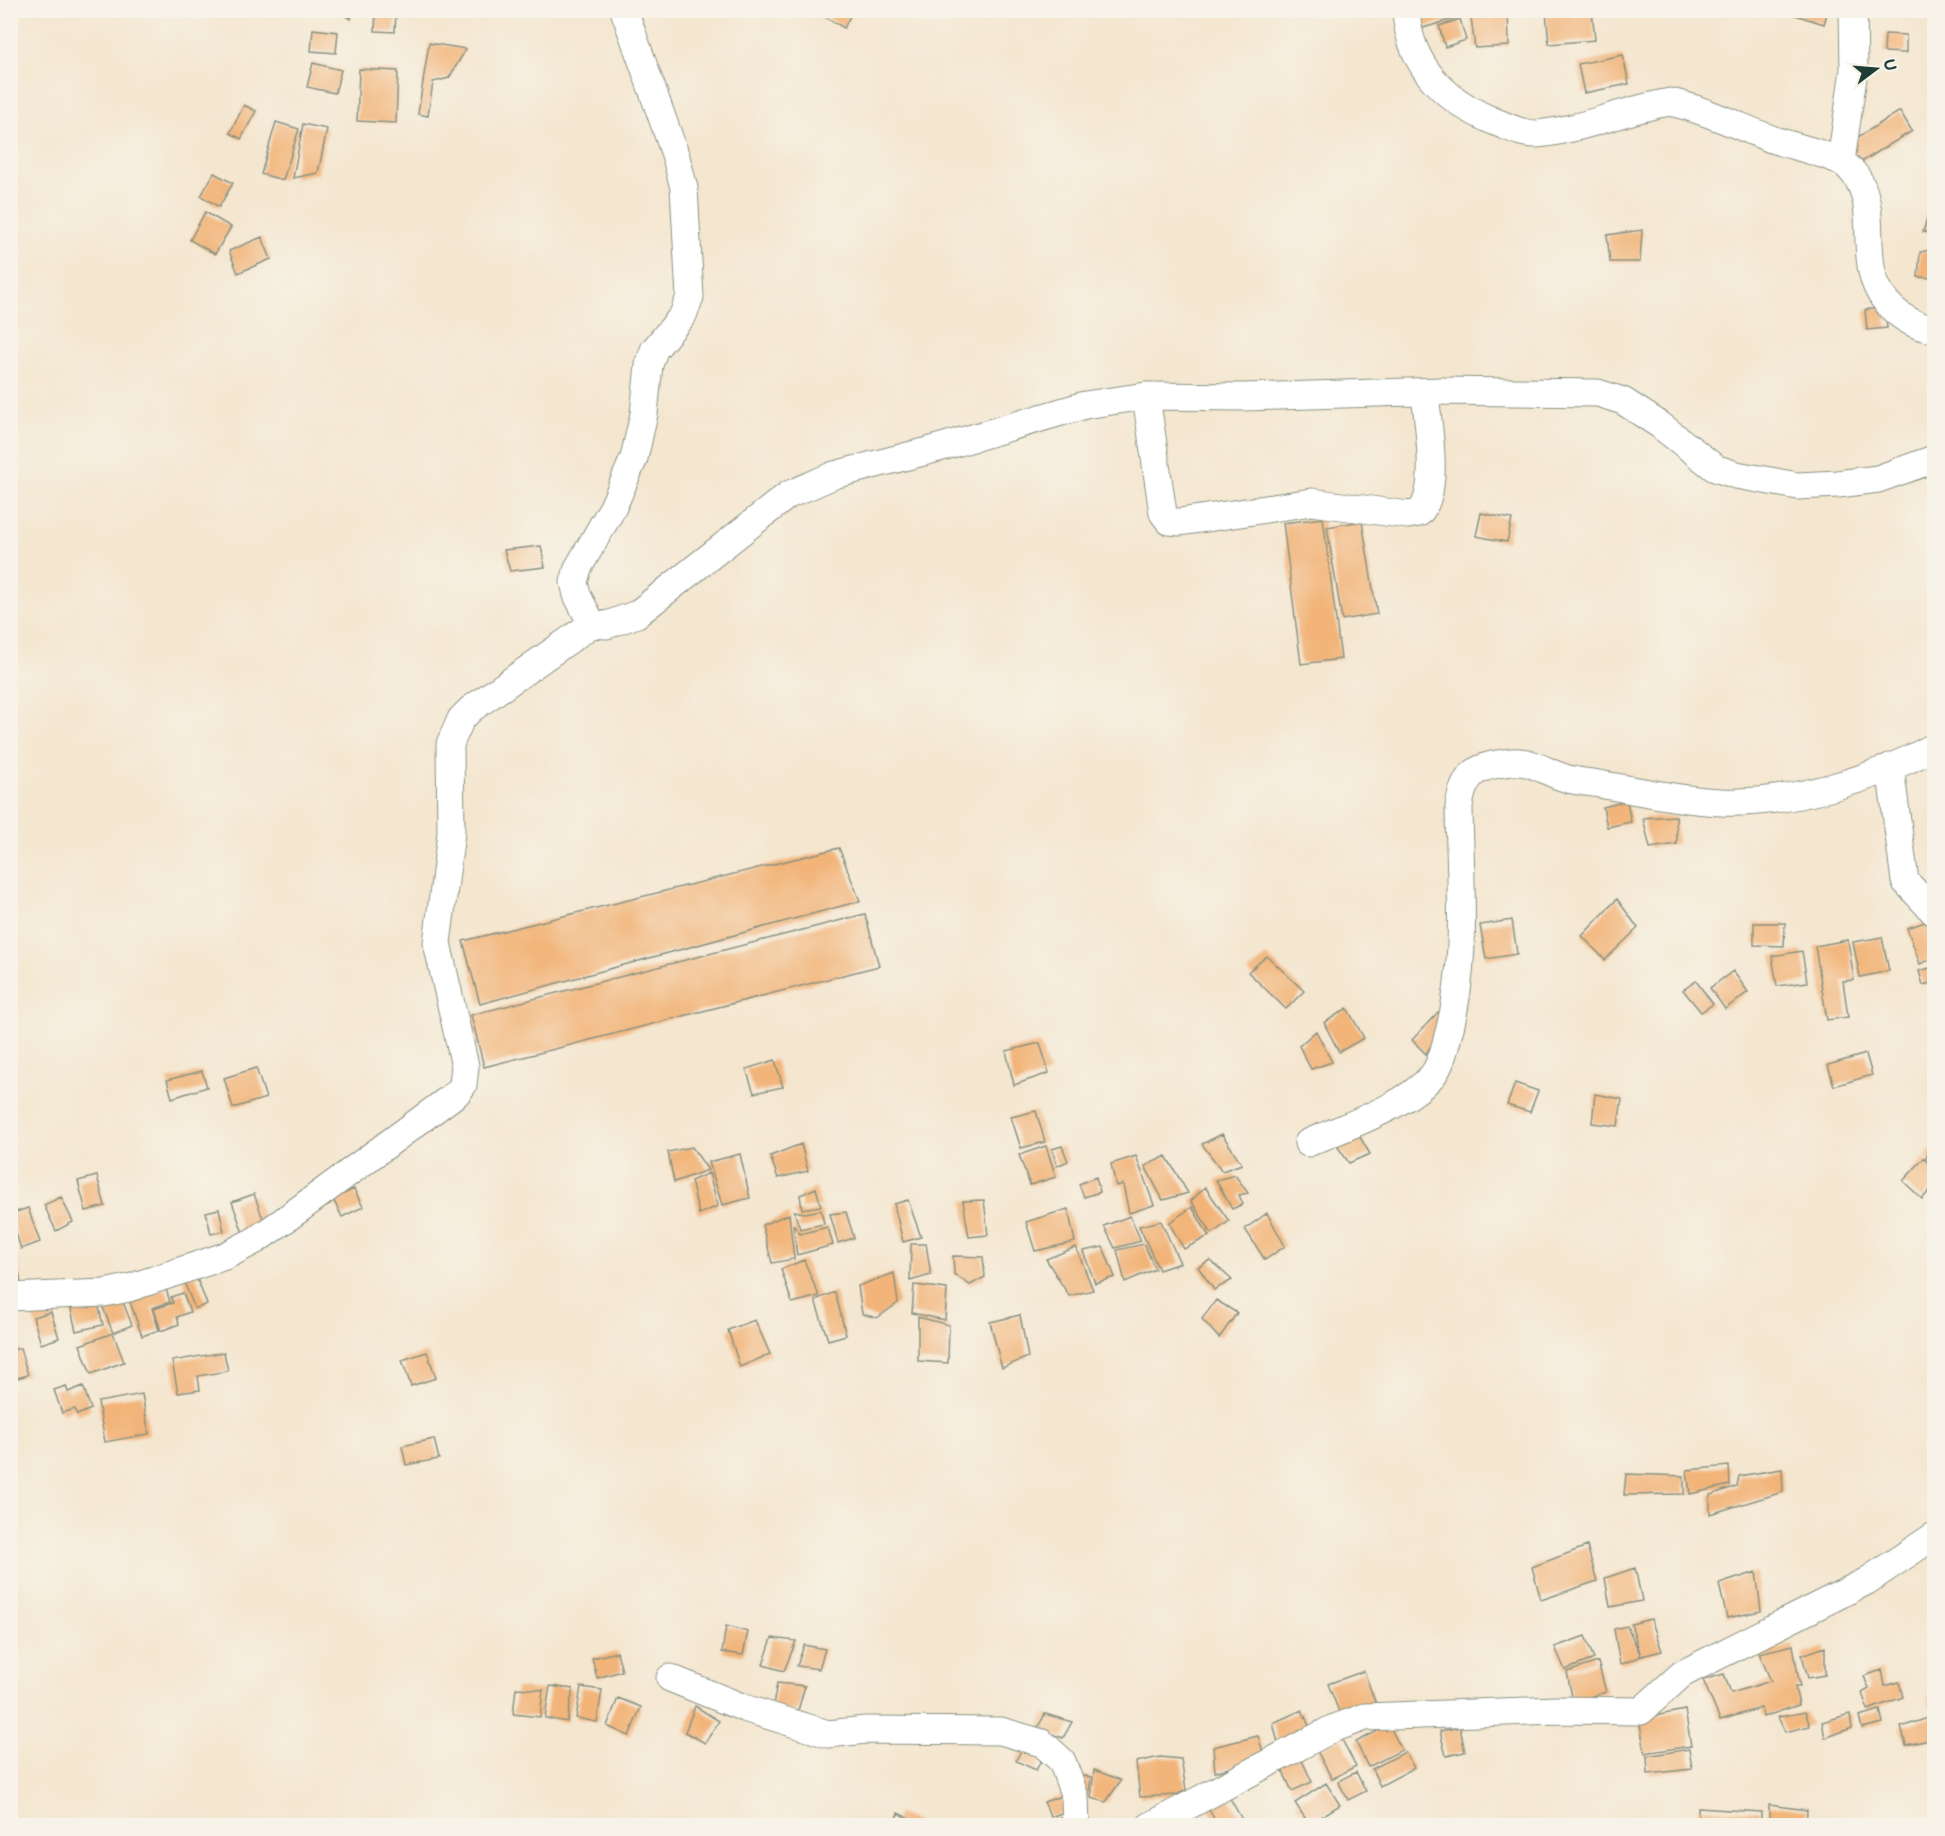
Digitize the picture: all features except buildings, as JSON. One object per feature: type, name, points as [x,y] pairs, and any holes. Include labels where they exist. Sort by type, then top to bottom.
[{"type":"street","points":[[592,624],[577,595],[574,582],[578,568],[613,507],[634,458],[644,414],[649,364],[654,350],[683,315],[690,297],[684,188],[676,157],[624,10]]},
{"type":"street","points":[[1406,10],[1415,50],[1428,75],[1462,106],[1516,130],[1538,134],[1670,102],[1810,153],[1841,161],[1856,175],[1864,195],[1869,256],[1874,280],[1882,296],[1901,317],[1924,328],[1935,329]]},
{"type":"street","points":[[1841,161],[1854,70],[1853,10]]},
{"type":"street","points":[[1146,396],[1163,513],[1169,521],[1180,522],[1312,502],[1408,515],[1419,513],[1428,499],[1430,481],[1425,392]]},
{"type":"street","points":[[10,1296],[104,1293],[129,1288],[225,1256],[256,1240],[286,1220],[457,1093],[463,1085],[465,1066],[437,943],[451,832],[450,744],[461,719],[592,624],[607,626],[637,614],[788,495],[834,475],[935,449],[1085,405],[1146,396],[1243,397],[1425,392],[1598,393],[1623,401],[1660,424],[1716,468],[1736,475],[1798,486],[1878,479],[1935,459]]},
{"type":"street","points":[[1308,1143],[1393,1104],[1432,1076],[1441,1060],[1454,1016],[1461,955],[1459,807],[1465,784],[1475,770],[1522,762],[1569,779],[1720,802],[1752,801],[1805,793],[1890,767],[1935,747]]},
{"type":"street","points":[[1890,767],[1905,881],[1935,912]]},
{"type":"street","points":[[1150,1826],[1332,1729],[1365,1717],[1557,1710],[1641,1711],[1682,1674],[1867,1581],[1935,1536]]},
{"type":"street","points":[[670,1678],[744,1708],[828,1734],[866,1730],[1001,1731],[1042,1743],[1062,1761],[1075,1797],[1076,1826]]}]
